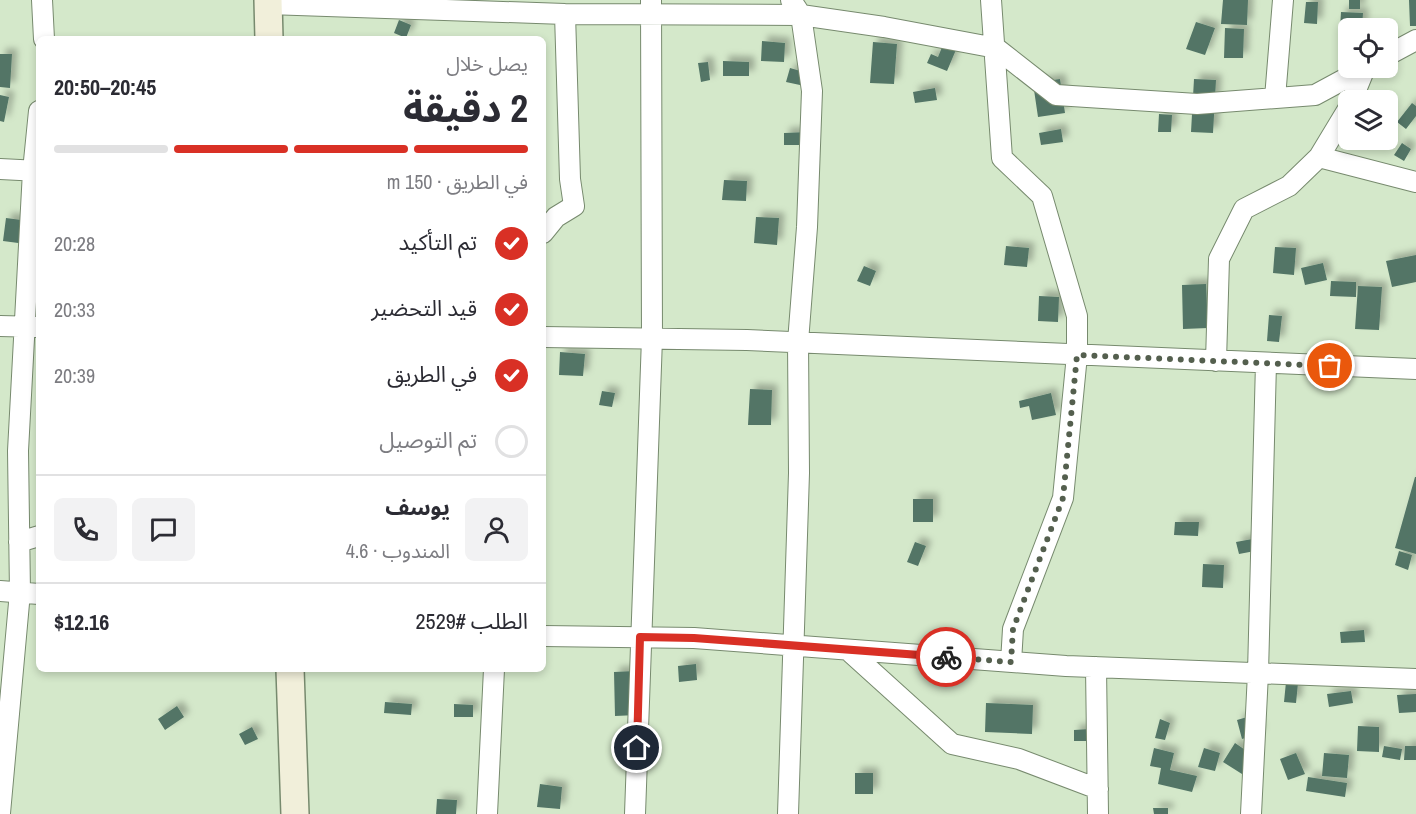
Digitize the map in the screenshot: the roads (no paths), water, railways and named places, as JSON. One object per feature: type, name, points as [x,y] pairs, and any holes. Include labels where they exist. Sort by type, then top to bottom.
[{"type":"street","points":[[42,0],[44,36]]},
{"type":"street","points":[[991,0],[1002,158],[1042,196],[1077,316],[1077,355],[1063,498],[1013,629],[1011,662]]},
{"type":"street","points":[[1275,98],[1283,0]]},
{"type":"street","points":[[270,36],[268,2],[565,14],[652,7],[796,8],[996,48],[1056,95],[1197,104],[1315,95],[1365,68],[1356,90]]},
{"type":"street","points":[[635,814],[652,338],[652,7]]},
{"type":"street","points":[[788,814],[791,645],[800,473],[798,342],[807,226],[812,91],[796,8]]},
{"type":"street","points":[[550,214],[574,206],[570,178],[565,14]]},
{"type":"street","points":[[1398,50],[1416,40]]},
{"type":"street","points":[[1216,361],[1219,259],[1244,209],[1289,186],[1319,157],[1338,126]]},
{"type":"street","points":[[1319,157],[1416,182]]},
{"type":"street","points":[[0,169],[36,171],[33,327],[18,451],[19,542],[30,593],[0,813]]},
{"type":"street","points":[[0,326],[33,327]]},
{"type":"street","points":[[546,337],[798,342],[1416,369]]},
{"type":"street","points":[[1251,814],[1258,673],[1266,363]]},
{"type":"street","points":[[19,542],[36,537]]},
{"type":"street","points":[[0,591],[30,593]]},
{"type":"street","points":[[546,636],[694,638],[1096,667],[1416,679]]},
{"type":"street","points":[[848,650],[952,744],[1019,759],[1098,789]]},
{"type":"street","points":[[1096,667],[1098,814]]},
{"type":"street","points":[[290,672],[295,814]]},
{"type":"street","points":[[487,814],[494,672]]}]
